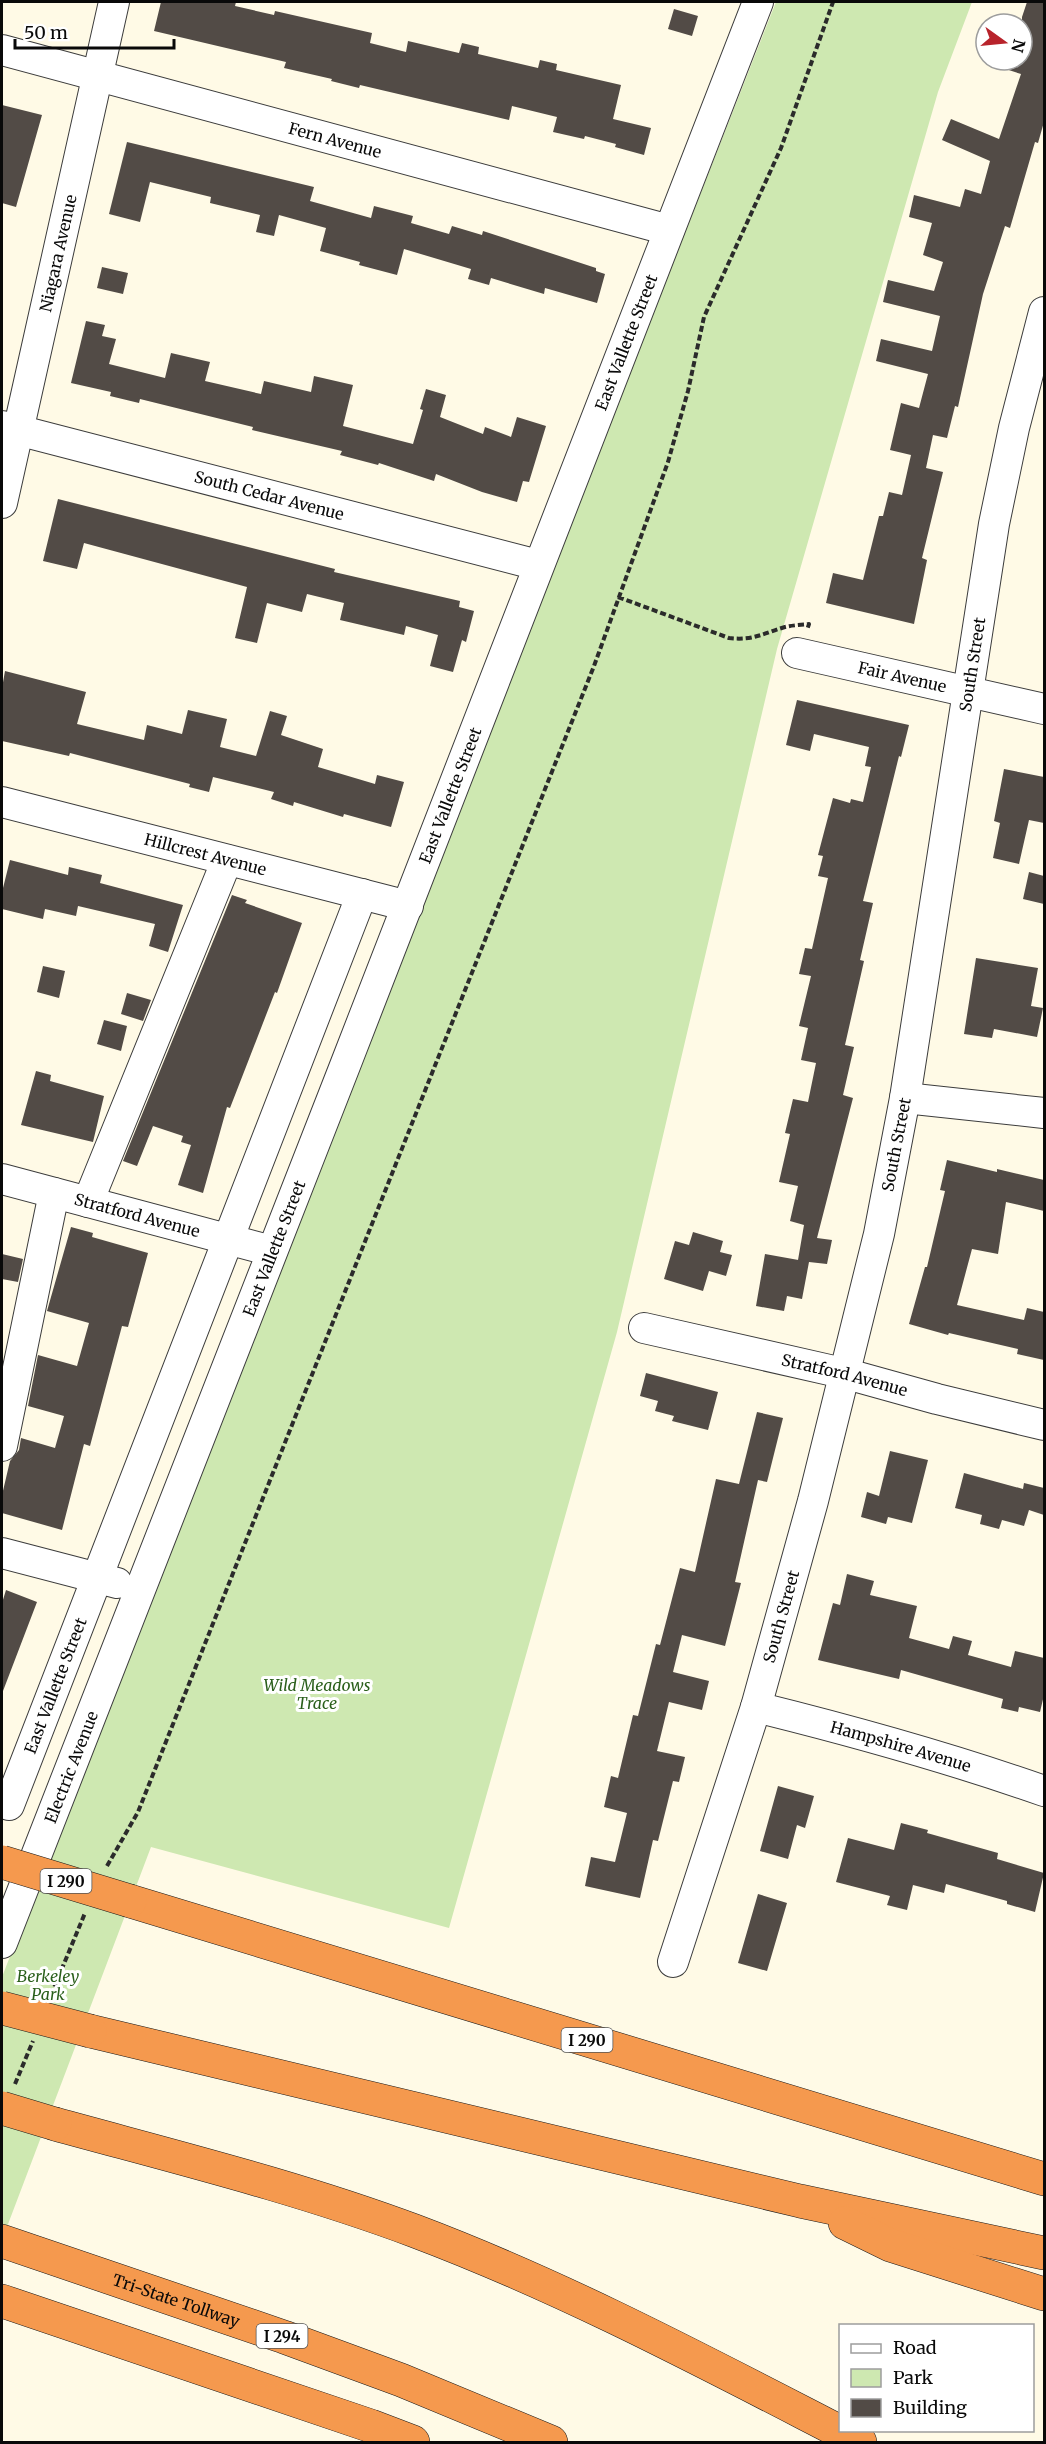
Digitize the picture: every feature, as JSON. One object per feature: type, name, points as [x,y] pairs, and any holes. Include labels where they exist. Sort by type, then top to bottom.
[{"type":"highway","name":"I 290","points":[[2,1862],[1044,2179]]},
{"type":"highway","points":[[2,2007],[90,2031],[800,2201],[1044,2253]]},
{"type":"highway","points":[[8,2097],[55,2124],[274,2184],[417,2232],[641,2330],[839,2431]]},
{"type":"highway","points":[[800,2201],[890,2245],[1044,2294]]},
{"type":"highway","name":"Tri-State Tollway","points":[[5,2242],[401,2380],[551,2442]]},
{"type":"highway","points":[[2,2301],[413,2442]]},
{"type":"highway","points":[[840,2432],[860,2442]]},
{"type":"street","name":"Niagara Avenue","points":[[2,503],[10,429],[114,2]]},
{"type":"street","name":"East Vallette Street","points":[[140,1590],[758,2]]},
{"type":"street","name":"Fern Avenue","points":[[2,50],[669,230]]},
{"type":"street","name":"South Street","points":[[673,1962],[756,1707],[846,1374],[879,1234],[905,1098],[994,524],[1014,428],[1044,312]]},
{"type":"street","name":"South Cedar Avenue","points":[[10,429],[538,565]]},
{"type":"street","name":"Fair Avenue","points":[[796,653],[1044,709]]},
{"type":"street","name":"Hillcrest Avenue","points":[[2,802],[408,906]]},
{"type":"street","points":[[88,1202],[226,860]]},
{"type":"street","name":"East Vallette Street","points":[[9,1805],[362,894]]},
{"type":"street","points":[[905,1098],[1044,1113]]},
{"type":"street","name":"Stratford Avenue","points":[[2,1179],[272,1251]]},
{"type":"street","points":[[2,1446],[54,1193]]},
{"type":"street","name":"Stratford Avenue","points":[[644,1328],[846,1374],[1044,1425]]},
{"type":"street","points":[[2,1553],[140,1590]]},
{"type":"street","name":"Electric Avenue","points":[[2,1943],[140,1590]]},
{"type":"street","name":"Hampshire Avenue","points":[[756,1707],[859,1732],[1044,1791]]},
{"type":"path","points":[[104,1870],[143,1801],[594,666],[668,462],[688,391],[704,316],[781,148],[833,2]]},
{"type":"path","points":[[618,597],[729,638],[742,640],[809,624],[796,653]]},
{"type":"path","points":[[50,1998],[85,1912]]},
{"type":"path","points":[[8,2097],[37,2031]]},
{"type":"green space","name":"Wild Meadows Trace","points":[[776,2],[972,2],[938,92],[777,649],[617,1332],[449,1928],[151,1847],[2,2240],[2,1977],[414,920]]},
{"type":"building","points":[[161,2],[236,2],[235,6],[274,15],[275,11],[372,33],[370,43],[406,52],[408,41],[459,53],[462,43],[479,47],[478,54],[538,68],[540,60],[557,64],[556,70],[621,85],[613,119],[651,128],[644,155],[615,147],[616,144],[585,136],[584,139],[553,132],[557,117],[512,106],[509,120],[360,85],[359,88],[284,68],[286,62],[154,31]]},
{"type":"building","points":[[1027,2],[1044,2],[1044,122],[1038,143],[1035,142],[1010,228],[1005,226],[983,294],[958,407],[955,406],[947,438],[933,435],[926,468],[943,472],[922,558],[927,560],[914,624],[826,603],[833,573],[863,580],[879,516],[883,516],[889,492],[902,495],[911,455],[890,450],[901,403],[919,408],[928,374],[876,361],[881,339],[932,351],[940,316],[883,302],[888,280],[934,291],[943,262],[923,255],[932,223],[909,217],[914,195],[960,207],[965,189],[981,194],[990,161],[942,140],[951,119],[999,139],[1021,74],[1015,72],[1034,72],[1034,12],[1024,12]]},
{"type":"building","points":[[674,9],[698,16],[692,36],[668,29]]},
{"type":"building","points":[[2,105],[42,115],[16,207],[2,203]]},
{"type":"building","points":[[127,142],[314,187],[310,201],[371,218],[374,206],[413,216],[411,223],[449,234],[452,226],[482,235],[483,231],[596,268],[596,271],[605,274],[597,303],[545,288],[544,294],[491,278],[489,285],[468,279],[471,269],[404,249],[397,275],[359,265],[360,262],[320,251],[326,228],[279,215],[274,236],[256,232],[260,215],[210,203],[211,197],[150,182],[140,222],[109,214]]},
{"type":"building","points":[[102,267],[128,273],[123,294],[97,288]]},
{"type":"building","points":[[86,321],[105,325],[102,336],[116,339],[109,364],[165,378],[171,353],[210,362],[205,381],[261,394],[264,381],[311,392],[314,376],[353,385],[343,426],[413,444],[423,410],[420,409],[426,389],[446,395],[440,417],[483,434],[485,427],[511,437],[517,417],[546,426],[529,482],[523,481],[517,502],[482,492],[436,474],[434,481],[379,463],[378,465],[340,455],[342,451],[252,430],[253,427],[140,399],[139,403],[110,396],[111,392],[71,383]]},
{"type":"building","points":[[58,499],[335,569],[334,572],[460,601],[459,607],[474,611],[466,642],[462,640],[453,672],[430,666],[438,635],[406,626],[404,635],[340,620],[344,603],[307,594],[302,612],[267,603],[257,643],[235,638],[247,587],[84,543],[77,569],[43,561]]},
{"type":"building","points":[[5,671],[86,692],[77,724],[144,740],[147,725],[182,734],[188,710],[227,719],[220,747],[256,756],[270,711],[287,716],[281,735],[323,749],[318,767],[375,784],[377,775],[404,782],[391,827],[344,814],[343,817],[294,802],[293,806],[271,799],[274,792],[213,777],[209,792],[189,787],[190,784],[70,753],[69,756],[2,741],[2,688]]},
{"type":"building","points":[[797,700],[909,725],[901,757],[899,756],[863,901],[873,903],[860,960],[864,961],[845,1045],[854,1047],[843,1095],[853,1098],[817,1238],[832,1240],[827,1264],[809,1262],[802,1299],[787,1296],[784,1311],[756,1306],[765,1254],[798,1260],[804,1225],[790,1221],[798,1186],[779,1182],[790,1134],[785,1133],[793,1099],[808,1102],[816,1063],[801,1060],[808,1028],[799,1026],[811,976],[799,974],[805,948],[812,949],[828,878],[818,876],[823,856],[818,855],[833,798],[850,803],[851,799],[863,802],[871,767],[865,766],[869,747],[814,734],[810,751],[786,745]]},
{"type":"building","points":[[1004,769],[1044,777],[1044,823],[1029,820],[1019,864],[993,858],[1000,823],[994,821]]},
{"type":"building","points":[[10,860],[68,875],[69,867],[102,875],[100,883],[183,905],[168,952],[149,946],[155,924],[78,906],[76,916],[45,909],[43,919],[2,909],[2,892]]},
{"type":"building","points":[[1029,872],[1044,876],[1044,904],[1023,899]]},
{"type":"building","points":[[232,895],[247,900],[245,903],[302,923],[277,993],[275,992],[230,1108],[227,1107],[203,1193],[178,1185],[191,1145],[181,1142],[183,1136],[153,1126],[137,1166],[123,1161]]},
{"type":"building","points":[[976,958],[1038,968],[1031,1006],[1043,1008],[1037,1037],[994,1029],[992,1038],[964,1034]]},
{"type":"building","points":[[43,966],[65,971],[59,998],[37,992]]},
{"type":"building","points":[[127,993],[151,1000],[143,1021],[121,1014]]},
{"type":"building","points":[[104,1020],[127,1026],[121,1051],[97,1044]]},
{"type":"building","points":[[36,1071],[51,1075],[50,1081],[104,1096],[93,1142],[21,1125]]},
{"type":"building","points":[[947,1160],[1044,1180],[1044,1211],[1006,1202],[998,1254],[972,1249],[957,1305],[1024,1320],[1027,1308],[1044,1312],[1044,1360],[1017,1354],[1018,1349],[949,1333],[948,1335],[909,1324],[925,1267],[927,1267],[945,1191],[940,1190]]},
{"type":"building","points":[[71,1227],[93,1233],[92,1237],[148,1253],[128,1327],[122,1326],[90,1446],[84,1444],[62,1530],[2,1513],[2,1495],[10,1461],[19,1450],[21,1438],[55,1448],[64,1416],[28,1406],[38,1355],[77,1366],[89,1323],[47,1311]]},
{"type":"building","points":[[693,1232],[723,1241],[720,1252],[732,1255],[726,1276],[709,1271],[703,1291],[664,1279],[675,1241],[689,1245]]},
{"type":"building","points":[[2,1254],[23,1259],[18,1282],[2,1279]]},
{"type":"building","points":[[646,1373],[718,1392],[708,1430],[672,1421],[674,1416],[655,1411],[658,1401],[640,1396]]},
{"type":"building","points":[[757,1412],[783,1418],[767,1482],[758,1480],[735,1582],[741,1583],[725,1646],[682,1635],[673,1672],[709,1681],[702,1710],[669,1702],[657,1751],[685,1757],[679,1782],[673,1781],[658,1841],[653,1840],[640,1898],[585,1886],[591,1857],[615,1862],[627,1813],[604,1807],[611,1776],[618,1778],[633,1715],[638,1716],[656,1644],[660,1645],[680,1568],[695,1572],[716,1479],[739,1484]]},
{"type":"building","points":[[890,1451],[928,1460],[912,1523],[888,1517],[886,1524],[861,1517],[867,1492],[879,1496]]},
{"type":"building","points":[[964,1473],[1023,1489],[1024,1483],[1044,1488],[1044,1515],[1029,1510],[1024,1526],[1002,1520],[999,1529],[980,1524],[982,1515],[955,1508]]},
{"type":"building","points":[[847,1574],[874,1581],[870,1595],[917,1606],[909,1638],[949,1649],[953,1636],[972,1641],[968,1655],[1011,1667],[1015,1651],[1044,1658],[1044,1695],[1040,1712],[1019,1707],[1018,1712],[1001,1708],[1003,1699],[901,1670],[899,1679],[818,1660],[833,1603],[840,1605]]},
{"type":"building","points":[[6,1590],[37,1602],[3,1691],[2,1603]]},
{"type":"building","points":[[778,1786],[814,1796],[805,1828],[797,1825],[788,1859],[760,1851]]},
{"type":"building","points":[[901,1823],[928,1830],[927,1833],[998,1853],[997,1859],[1044,1873],[1035,1912],[1007,1904],[1007,1901],[946,1884],[944,1893],[913,1885],[907,1910],[887,1905],[890,1896],[836,1882],[848,1838],[894,1850]]},
{"type":"building","points":[[758,1894],[787,1903],[767,1971],[738,1963]]},
{"type":"park label","name":"Berkeley Park","points":[[48,1985]]}]
